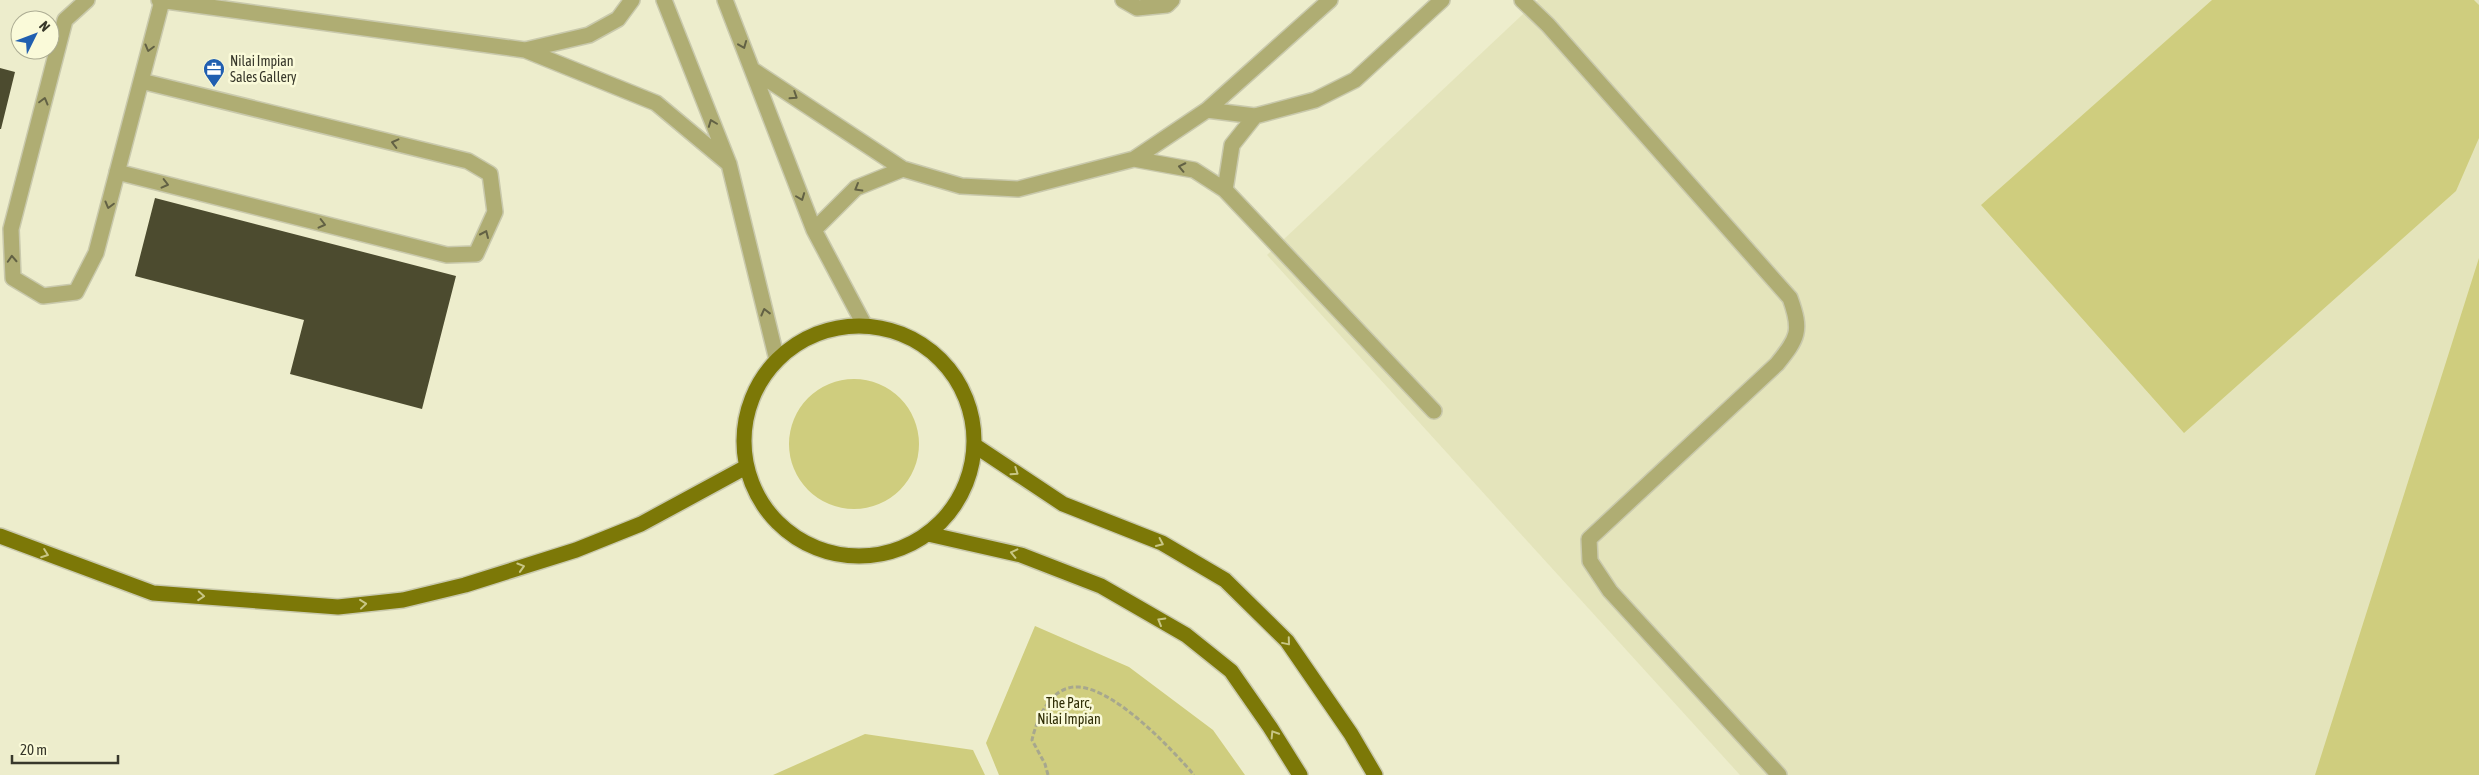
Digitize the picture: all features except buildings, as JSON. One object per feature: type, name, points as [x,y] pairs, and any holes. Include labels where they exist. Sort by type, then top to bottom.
[{"type":"main road","points":[[865,326],[900,334],[930,351],[954,377],[970,410],[974,445],[968,479],[952,510],[928,534],[900,549],[869,556],[837,555],[808,544],[780,525],[759,498],[746,467],[744,438],[748,409],[759,382],[777,360],[803,340],[833,329],[865,326]]},
{"type":"main road","points":[[974,445],[1063,504],[1162,543],[1225,580],[1287,641],[1352,734],[1375,775]]},
{"type":"main road","points":[[0,536],[154,593],[338,607],[403,600],[465,584],[576,550],[641,524],[746,467]]},
{"type":"main road","points":[[928,534],[1021,555],[1092,582],[1186,635],[1230,671],[1270,727],[1300,775]]},
{"type":"street","points":[[87,0],[65,20],[11,229],[13,278],[43,296],[76,292],[96,253],[160,0],[525,50],[656,103],[729,164]]},
{"type":"street","points":[[525,50],[589,34],[618,20],[632,0]]},
{"type":"street","points":[[664,0],[729,164],[777,360]]},
{"type":"street","points":[[725,0],[814,230],[865,326]]},
{"type":"street","points":[[1123,0],[1137,8],[1170,3]]},
{"type":"street","points":[[753,70],[903,169],[962,186],[1018,189],[1134,159],[1207,110],[1330,0]]},
{"type":"street","points":[[1207,110],[1255,116],[1316,100],[1355,80],[1442,0]]},
{"type":"street","points":[[1522,0],[1548,25],[1790,298],[1798,319],[1794,343],[1777,364],[1589,539],[1590,561],[1610,592],[1779,775]]},
{"type":"street","points":[[117,172],[447,255],[476,254],[495,212],[490,174],[468,161],[140,81]]},
{"type":"street","points":[[1225,190],[1232,144],[1255,116]]},
{"type":"street","points":[[1134,159],[1194,170],[1225,190],[1434,410]]},
{"type":"street","points":[[814,230],[856,188],[903,169]]},
{"type":"path","points":[[1048,775],[1045,764],[1032,740],[1034,730],[1049,701],[1061,691],[1079,687],[1114,702],[1141,721],[1194,775]]},
{"type":"shaded area","points":[[1538,0],[2479,0],[2479,269],[2320,775],[1740,775],[1267,255]]},
{"type":"green space","points":[[2212,0],[2474,0],[2479,5],[2479,138],[2456,191],[2184,433],[1981,205]]},
{"type":"green space","points":[[2479,258],[2479,775],[2315,775]]},
{"type":"green space","points":[[854,379],[879,384],[900,398],[914,419],[919,444],[914,469],[900,490],[879,504],[854,509],[829,504],[808,490],[794,469],[789,444],[794,419],[808,398],[829,384]]},
{"type":"green space","name":"The Parc, Nilai Impian","points":[[1035,626],[1129,667],[1213,730],[1245,775],[999,775],[986,743]]},
{"type":"green space","points":[[865,734],[973,750],[985,775],[773,775]]},
{"type":"place","name":"Nilai Impian Sales Gallery","points":[[214,88]]}]
